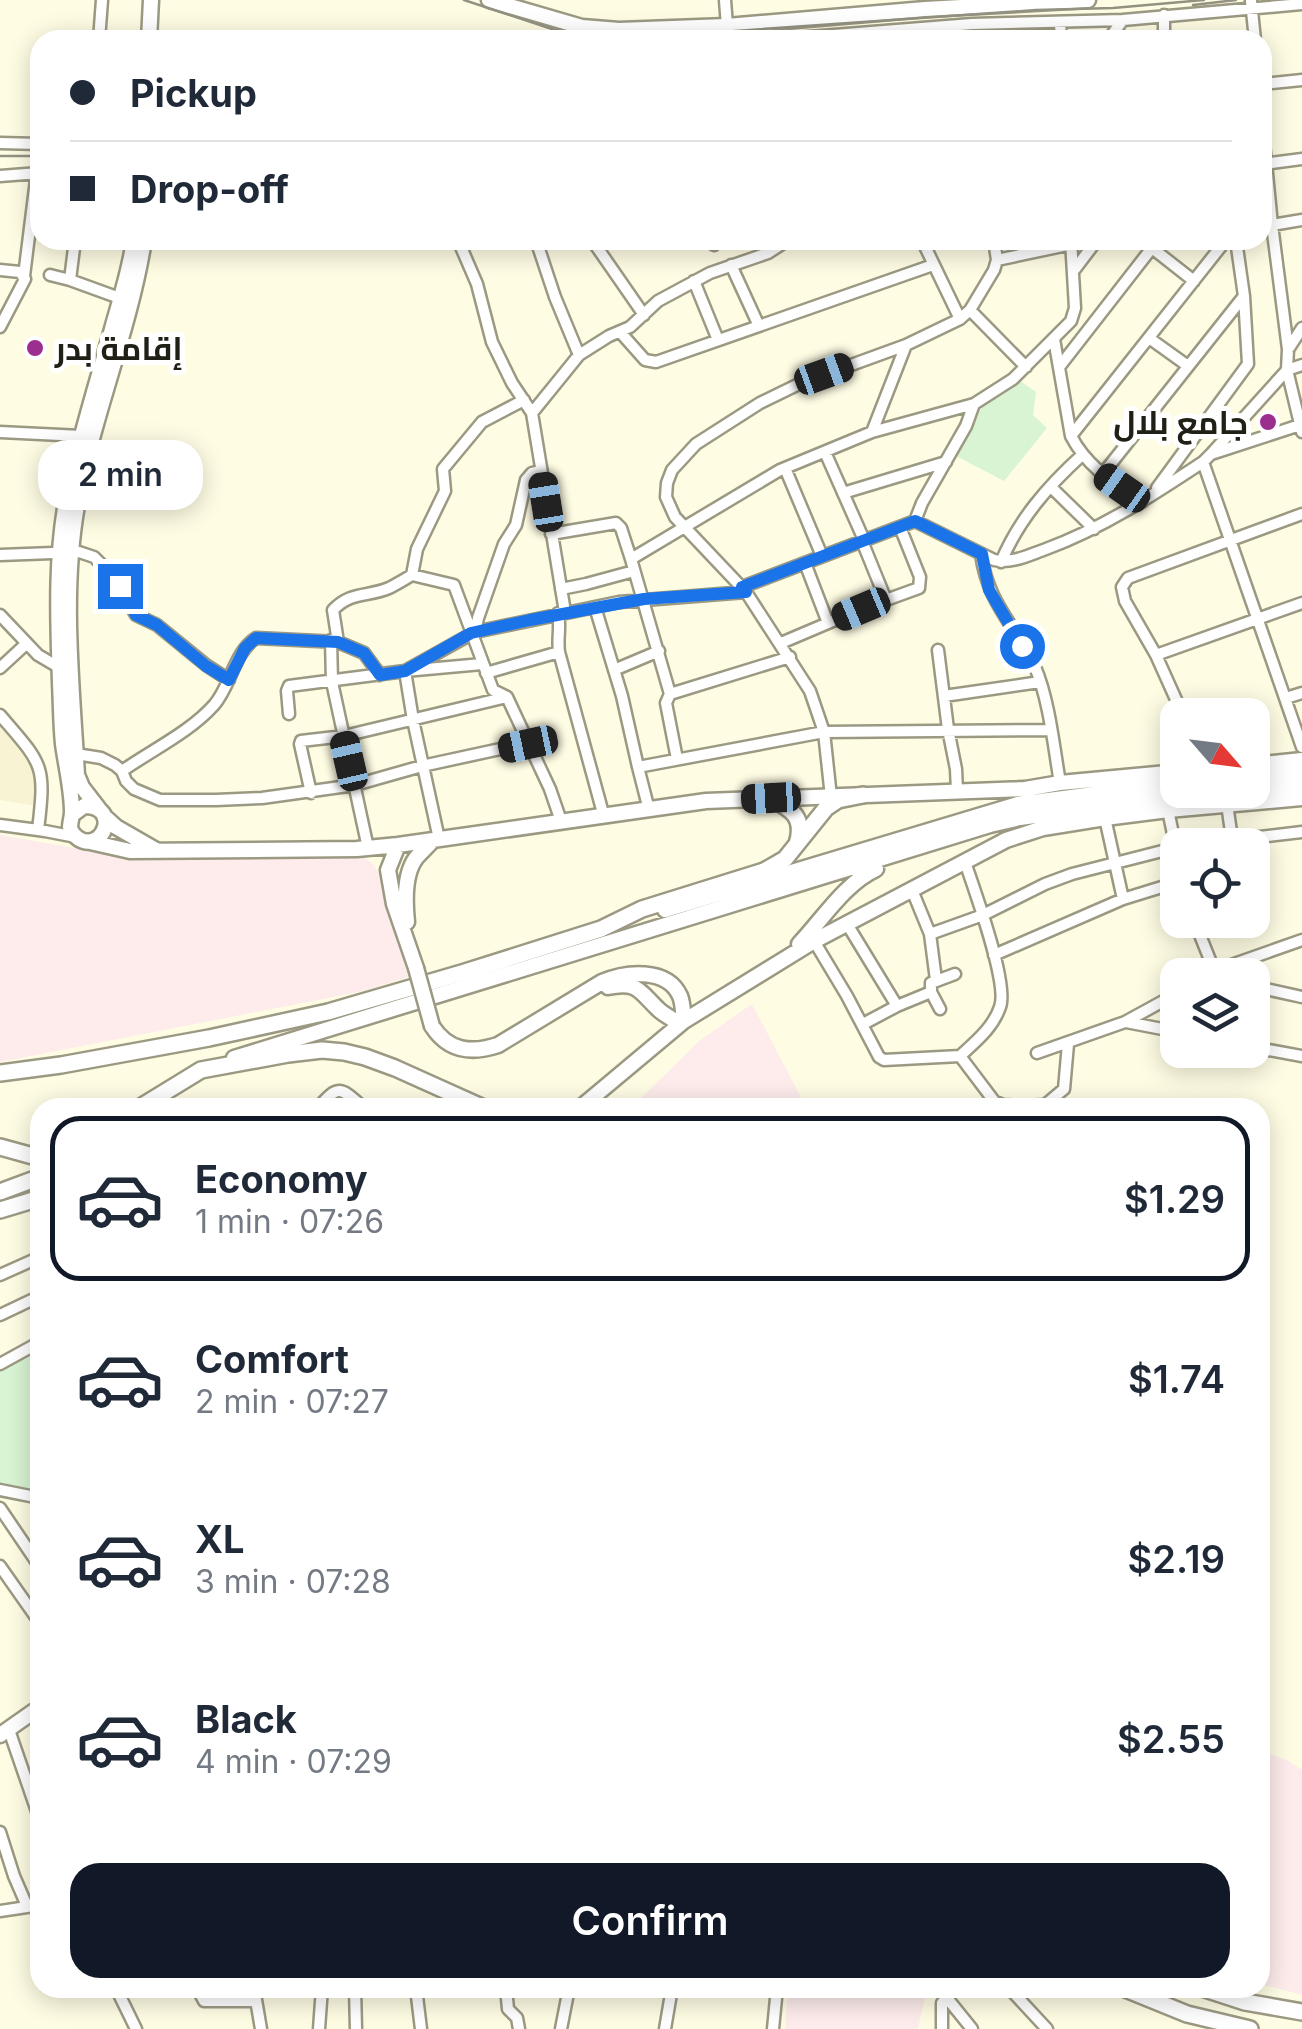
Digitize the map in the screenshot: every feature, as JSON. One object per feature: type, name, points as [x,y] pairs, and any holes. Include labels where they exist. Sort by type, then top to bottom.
[{"type":"highway","points":[[0,1072],[61,1066],[328,1012],[601,929],[642,908],[764,871],[785,859],[826,808],[838,800],[863,795]]},
{"type":"highway","points":[[771,798],[786,806],[799,823],[796,847]]},
{"type":"highway","points":[[156,1098],[201,1070],[322,1050],[344,1052],[396,1068],[462,1098]]},
{"type":"highway","points":[[0,1147],[30,1155]]},
{"type":"highway","points":[[0,1192],[30,1181]]},
{"type":"highway","points":[[0,1210],[30,1201]]},
{"type":"highway","points":[[1148,1998],[1215,2023],[1250,2029]]},
{"type":"highway","points":[[1233,1998],[1302,2012]]},
{"type":"main road","points":[[150,30],[151,0]]},
{"type":"main road","points":[[158,30],[160,0]]},
{"type":"main road","points":[[489,0],[558,22],[595,29],[727,26],[924,5],[1088,0]]},
{"type":"main road","points":[[83,839],[98,838],[106,824],[77,775],[65,554],[126,300],[133,250]]},
{"type":"main road","points":[[141,250],[81,436],[68,494],[58,623],[63,739],[70,828],[83,839],[130,850],[362,848],[706,802],[1025,789],[1160,774]]},
{"type":"main road","points":[[1270,772],[1301,773]]},
{"type":"main road","points":[[1270,783],[1301,773]]},
{"type":"main road","points":[[601,929],[1004,808],[1160,786]]},
{"type":"main road","points":[[1270,801],[1302,798]]},
{"type":"main road","points":[[201,1070],[1020,818],[1160,799]]},
{"type":"main road","points":[[72,816],[77,809],[92,806],[156,850]]},
{"type":"main road","points":[[592,1098],[682,1022],[783,959],[1006,840],[1043,828],[1188,808]]},
{"type":"main road","points":[[410,947],[406,905],[409,877],[413,863],[436,840]]},
{"type":"main road","points":[[399,845],[409,877]]},
{"type":"main road","points":[[399,845],[389,864],[394,904],[432,1026],[455,1047],[472,1051],[489,1048],[616,977],[640,974],[674,988],[680,996],[682,1022]]},
{"type":"main road","points":[[783,959],[865,874],[927,846]]},
{"type":"main road","points":[[362,848],[380,861],[390,882]]},
{"type":"main road","points":[[592,989],[620,984],[640,989],[657,1008],[682,1022]]},
{"type":"main road","points":[[653,1045],[657,1008]]},
{"type":"main road","points":[[4,1732],[30,1715]]},
{"type":"street","points":[[99,30],[102,0]]},
{"type":"street","points":[[726,0],[727,26]]},
{"type":"street","points":[[1251,3],[1254,30]]},
{"type":"street","points":[[910,30],[972,24],[1123,20],[1251,3],[1302,4]]},
{"type":"street","points":[[1164,15],[1164,30]]},
{"type":"street","points":[[833,17],[836,30]]},
{"type":"street","points":[[1116,30],[1123,20]]},
{"type":"street","points":[[1060,23],[1060,30]]},
{"type":"street","points":[[1272,83],[1302,80]]},
{"type":"street","points":[[0,143],[30,144]]},
{"type":"street","points":[[1272,163],[1302,159]]},
{"type":"street","points":[[0,176],[30,174]]},
{"type":"street","points":[[1207,458],[1301,429],[1286,370],[1288,349],[1272,225],[1302,220]]},
{"type":"street","points":[[0,327],[24,283],[30,232]]},
{"type":"street","points":[[70,280],[74,250]]},
{"type":"street","points":[[462,250],[477,284],[492,342],[532,412],[561,589],[558,652],[604,817]]},
{"type":"street","points":[[539,250],[580,355]]},
{"type":"street","points":[[599,250],[644,315]]},
{"type":"street","points":[[532,412],[580,355],[621,333],[658,302],[694,281],[773,250]]},
{"type":"street","points":[[926,250],[960,318]]},
{"type":"street","points":[[831,797],[824,732],[810,691],[744,590],[669,507],[667,483],[672,470],[696,444],[780,392],[906,345],[960,318],[990,280],[995,250]]},
{"type":"street","points":[[996,260],[1038,250]]},
{"type":"street","points":[[561,589],[633,565],[684,528],[785,468],[872,432],[974,404],[991,394],[1026,366],[1074,315],[1073,250]]},
{"type":"street","points":[[1074,269],[1088,250]]},
{"type":"street","points":[[1060,366],[1150,250]]},
{"type":"street","points":[[1162,250],[1194,280]]},
{"type":"street","points":[[1072,436],[1218,250]]},
{"type":"street","points":[[1146,500],[1247,367],[1237,250]]},
{"type":"street","points":[[621,333],[650,362],[933,265]]},
{"type":"street","points":[[731,266],[759,326]]},
{"type":"street","points":[[0,270],[24,276]]},
{"type":"street","points":[[50,275],[126,300]]},
{"type":"street","points":[[694,281],[718,340]]},
{"type":"street","points":[[1102,475],[1244,296]]},
{"type":"street","points":[[970,310],[1026,366]]},
{"type":"street","points":[[1288,349],[1302,328]]},
{"type":"street","points":[[1054,338],[1072,436],[1082,455],[1102,475],[1146,500]]},
{"type":"street","points":[[1149,338],[1188,366]]},
{"type":"street","points":[[872,432],[906,345]]},
{"type":"street","points":[[915,521],[1000,562],[1094,529],[1146,500],[1207,458],[1286,370],[1302,365]]},
{"type":"street","points":[[412,575],[417,549],[445,491],[443,469],[482,422],[524,400]]},
{"type":"street","points":[[405,671],[473,632],[644,599],[744,590],[915,521],[974,404]]},
{"type":"street","points":[[0,432],[81,436]]},
{"type":"street","points":[[825,452],[886,600]]},
{"type":"street","points":[[1000,562],[1020,523],[1082,455]]},
{"type":"street","points":[[1207,458],[1230,540],[1302,747]]},
{"type":"street","points":[[843,493],[946,462]]},
{"type":"street","points":[[785,468],[822,556]]},
{"type":"street","points":[[473,632],[504,544],[516,525],[526,480],[541,471]]},
{"type":"street","points":[[1050,487],[1094,529]]},
{"type":"street","points":[[1175,698],[1125,602],[1124,582],[1302,514]]},
{"type":"street","points":[[551,534],[616,523],[621,528],[670,694],[666,702],[677,759]]},
{"type":"street","points":[[781,643],[921,585],[900,527]]},
{"type":"street","points":[[0,554],[79,552],[94,556],[112,575],[136,615],[157,625],[229,680]]},
{"type":"street","points":[[982,554],[989,590],[1040,682],[1060,783]]},
{"type":"street","points":[[804,563],[828,623]]},
{"type":"street","points":[[362,848],[355,785],[332,682],[332,614],[336,606],[362,593],[390,588],[412,575],[454,585],[484,668],[494,690],[506,697],[561,821]]},
{"type":"street","points":[[1156,655],[1302,603]]},
{"type":"street","points":[[596,607],[649,810]]},
{"type":"street","points":[[1,617],[38,655],[60,668]]},
{"type":"street","points":[[122,770],[216,703],[245,648],[256,638],[334,641],[364,653],[380,675]]},
{"type":"street","points":[[0,668],[26,644]]},
{"type":"street","points":[[938,650],[957,791]]},
{"type":"street","points":[[614,670],[658,651]]},
{"type":"street","points":[[289,714],[289,686],[405,671],[484,668],[558,652]]},
{"type":"street","points":[[670,694],[790,658]]},
{"type":"street","points":[[405,671],[436,840]]},
{"type":"street","points":[[944,696],[1040,682]]},
{"type":"street","points":[[1286,698],[1302,693]]},
{"type":"street","points":[[311,792],[300,742],[344,736],[506,697]]},
{"type":"street","points":[[0,716],[38,762],[42,774],[42,831]]},
{"type":"street","points":[[638,766],[824,732],[1051,730]]},
{"type":"street","points":[[76,754],[102,758],[122,770],[134,789],[160,800],[262,798],[355,785],[422,766],[528,744]]},
{"type":"street","points":[[1168,810],[1172,828]]},
{"type":"street","points":[[42,831],[72,816]]},
{"type":"street","points":[[1105,818],[1123,898]]},
{"type":"street","points":[[0,825],[83,839]]},
{"type":"street","points":[[1270,835],[1302,832]]},
{"type":"street","points":[[930,934],[983,915],[1045,884],[1160,854]]},
{"type":"street","points":[[814,941],[880,1057],[884,1060],[960,1056],[985,1033],[1002,1004],[994,955],[966,862]]},
{"type":"street","points":[[994,955],[1123,898],[1160,887]]},
{"type":"street","points":[[912,890],[930,934],[936,980]]},
{"type":"street","points":[[847,924],[897,1006]]},
{"type":"street","points":[[1251,958],[1302,940]]},
{"type":"street","points":[[940,1010],[930,983],[954,974]]},
{"type":"street","points":[[1270,990],[1302,996]]},
{"type":"street","points":[[863,1024],[931,992]]},
{"type":"street","points":[[1037,1053],[1124,1022],[1160,1003]]},
{"type":"street","points":[[1124,1022],[1160,1029]]},
{"type":"street","points":[[1055,1098],[1064,1089],[1068,1044]]},
{"type":"street","points":[[1270,1050],[1302,1056]]},
{"type":"street","points":[[960,1056],[992,1098]]},
{"type":"street","points":[[327,1098],[338,1090],[352,1098]]},
{"type":"street","points":[[0,1275],[30,1262]]},
{"type":"street","points":[[0,1315],[30,1301]]},
{"type":"street","points":[[0,1364],[30,1348]]},
{"type":"street","points":[[0,1490],[30,1498]]},
{"type":"street","points":[[0,1508],[30,1552]]},
{"type":"street","points":[[0,1566],[30,1610]]},
{"type":"street","points":[[4,1732],[30,1796]]},
{"type":"street","points":[[0,1832],[27,1906]]},
{"type":"street","points":[[0,1911],[30,1906]]},
{"type":"street","points":[[121,1998],[136,2029]]},
{"type":"street","points":[[202,1998],[256,2001]]},
{"type":"street","points":[[256,1998],[261,2029]]},
{"type":"street","points":[[319,2029],[321,1998]]},
{"type":"street","points":[[355,1998],[356,2029]]},
{"type":"street","points":[[417,1998],[421,2029]]},
{"type":"street","points":[[507,1998],[508,2010],[518,2018],[519,2029]]},
{"type":"street","points":[[561,2029],[566,1998]]},
{"type":"street","points":[[665,2029],[670,1998]]},
{"type":"street","points":[[774,2029],[776,1998]]},
{"type":"street","points":[[942,2029],[942,2003],[947,1998],[972,2029]]},
{"type":"street","points":[[1018,1998],[1047,2029]]},
{"type":"shaded area","points":[[0,722],[36,764],[36,806],[0,800]]},
{"type":"shaded area","points":[[0,835],[133,858],[360,854],[374,865],[383,882],[408,977],[359,992],[0,1062]]},
{"type":"shaded area","points":[[752,1004],[801,1098],[641,1098],[699,1041]]},
{"type":"shaded area","points":[[1270,1754],[1302,1770],[1302,1995],[1270,1987]]},
{"type":"shaded area","points":[[787,1998],[925,1998],[918,2029],[785,2029]]},
{"type":"green space","points":[[1020,381],[1036,392],[1033,415],[1047,428],[1004,481],[956,456],[983,405]]},
{"type":"green space","points":[[30,1355],[30,1490],[0,1483],[0,1370]]},
{"type":"tram line","points":[[464,0],[555,30]]},
{"type":"tram line","points":[[749,30],[1204,0]]},
{"type":"tram line","points":[[1193,5],[1236,0]]},
{"type":"tram line","points":[[0,156],[30,156]]},
{"type":"place","name":"إقامة بدر","points":[[35,348]]},
{"type":"place","name":"جامع بلال","points":[[1268,422]]},
{"type":"route","points":[[120,586],[136,615],[157,625],[229,680],[245,648],[256,638],[338,642],[364,653],[380,675],[405,671],[471,633],[644,599],[746,592],[742,587],[915,521],[982,554],[989,590],[1022,646]]}]
